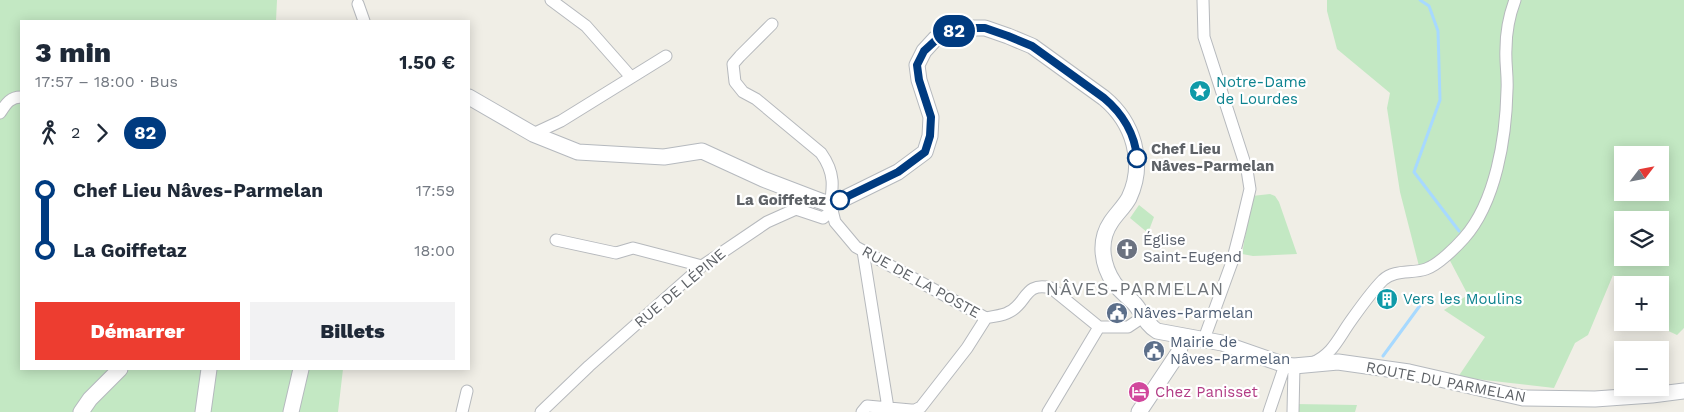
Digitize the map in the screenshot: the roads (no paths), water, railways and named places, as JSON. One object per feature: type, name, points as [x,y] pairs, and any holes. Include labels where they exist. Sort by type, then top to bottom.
[{"type":"main road","name":"ROUTE DU PARMELAN","points":[[830,205],[898,172],[925,152],[930,136],[931,117],[919,80],[917,65],[924,51],[936,40],[950,32],[968,28],[985,28],[1032,46],[1104,98],[1113,106],[1130,130],[1136,155],[1136,178],[1130,197],[1111,222],[1104,235],[1103,251],[1109,273],[1115,284],[1138,308],[1150,328],[1157,331],[1222,343],[1296,365],[1338,362],[1409,372],[1523,398],[1595,399],[1684,391]]},
{"type":"main road","points":[[470,98],[533,134],[578,152],[664,157],[702,151],[763,179],[830,205]]},
{"type":"main road","points":[[1139,412],[1178,352],[1182,336]]},
{"type":"main road","points":[[81,412],[90,399],[119,370]]},
{"type":"main road","points":[[203,412],[209,370]]},
{"type":"main road","points":[[291,412],[301,370]]},
{"type":"street","points":[[551,0],[586,26],[631,77]]},
{"type":"street","points":[[1203,0],[1204,37],[1247,170],[1250,189],[1232,262],[1204,339]]},
{"type":"street","points":[[1269,412],[1296,365],[1330,352],[1356,313],[1386,277],[1395,273],[1424,270],[1433,266],[1464,239],[1481,214],[1493,182],[1505,126],[1507,88],[1506,49],[1508,28],[1515,0]]},
{"type":"street","points":[[358,4],[364,20]]},
{"type":"street","points":[[772,24],[733,64],[736,82],[743,92],[756,99],[821,153],[829,165],[833,176],[830,205]]},
{"type":"street","points":[[533,134],[561,121],[666,56]]},
{"type":"street","points":[[0,113],[8,100],[20,97]]},
{"type":"street","name":"RUE DE LA POSTE","points":[[830,205],[835,222],[856,247],[986,318],[1010,312],[1031,289],[1044,286],[1051,288],[1100,327]]},
{"type":"street","name":"RUE DE LÉPINE","points":[[541,412],[589,366],[702,266],[767,222],[796,210],[823,218],[829,213],[830,205]]},
{"type":"street","points":[[556,240],[616,253],[633,248],[702,266]]},
{"type":"street","points":[[863,251],[888,408]]},
{"type":"street","points":[[1048,412],[1100,327],[1128,327],[1143,317]]},
{"type":"street","points":[[862,412],[867,406],[915,410],[926,409],[986,318]]},
{"type":"street","points":[[1294,412],[1296,365]]},
{"type":"street","points":[[462,412],[467,391]]},
{"type":"waterway","points":[[1420,0],[1429,6],[1438,31],[1440,100],[1414,172],[1459,231]]},
{"type":"waterway","points":[[1383,356],[1424,300]]},
{"type":"place","name":"Notre-Dame de Lourdes","points":[[1200,91]]},
{"type":"place","name":"Chef Lieu Nâves-Parmelan","points":[[1137,158]]},
{"type":"place","name":"La Goiffetaz","points":[[840,200]]},
{"type":"place","name":"Église Saint-Eugend","points":[[1127,249]]},
{"type":"place","name":"Vers les Moulins","points":[[1387,299]]},
{"type":"place","name":"Nâves-Parmelan","points":[[1117,313]]},
{"type":"place","name":"Mairie de Nâves-Parmelan","points":[[1154,351]]},
{"type":"place","name":"Chez Panisset","points":[[1139,392]]},
{"type":"district","name":"NÂVES-PARMELAN","points":[[1135,289]]}]
